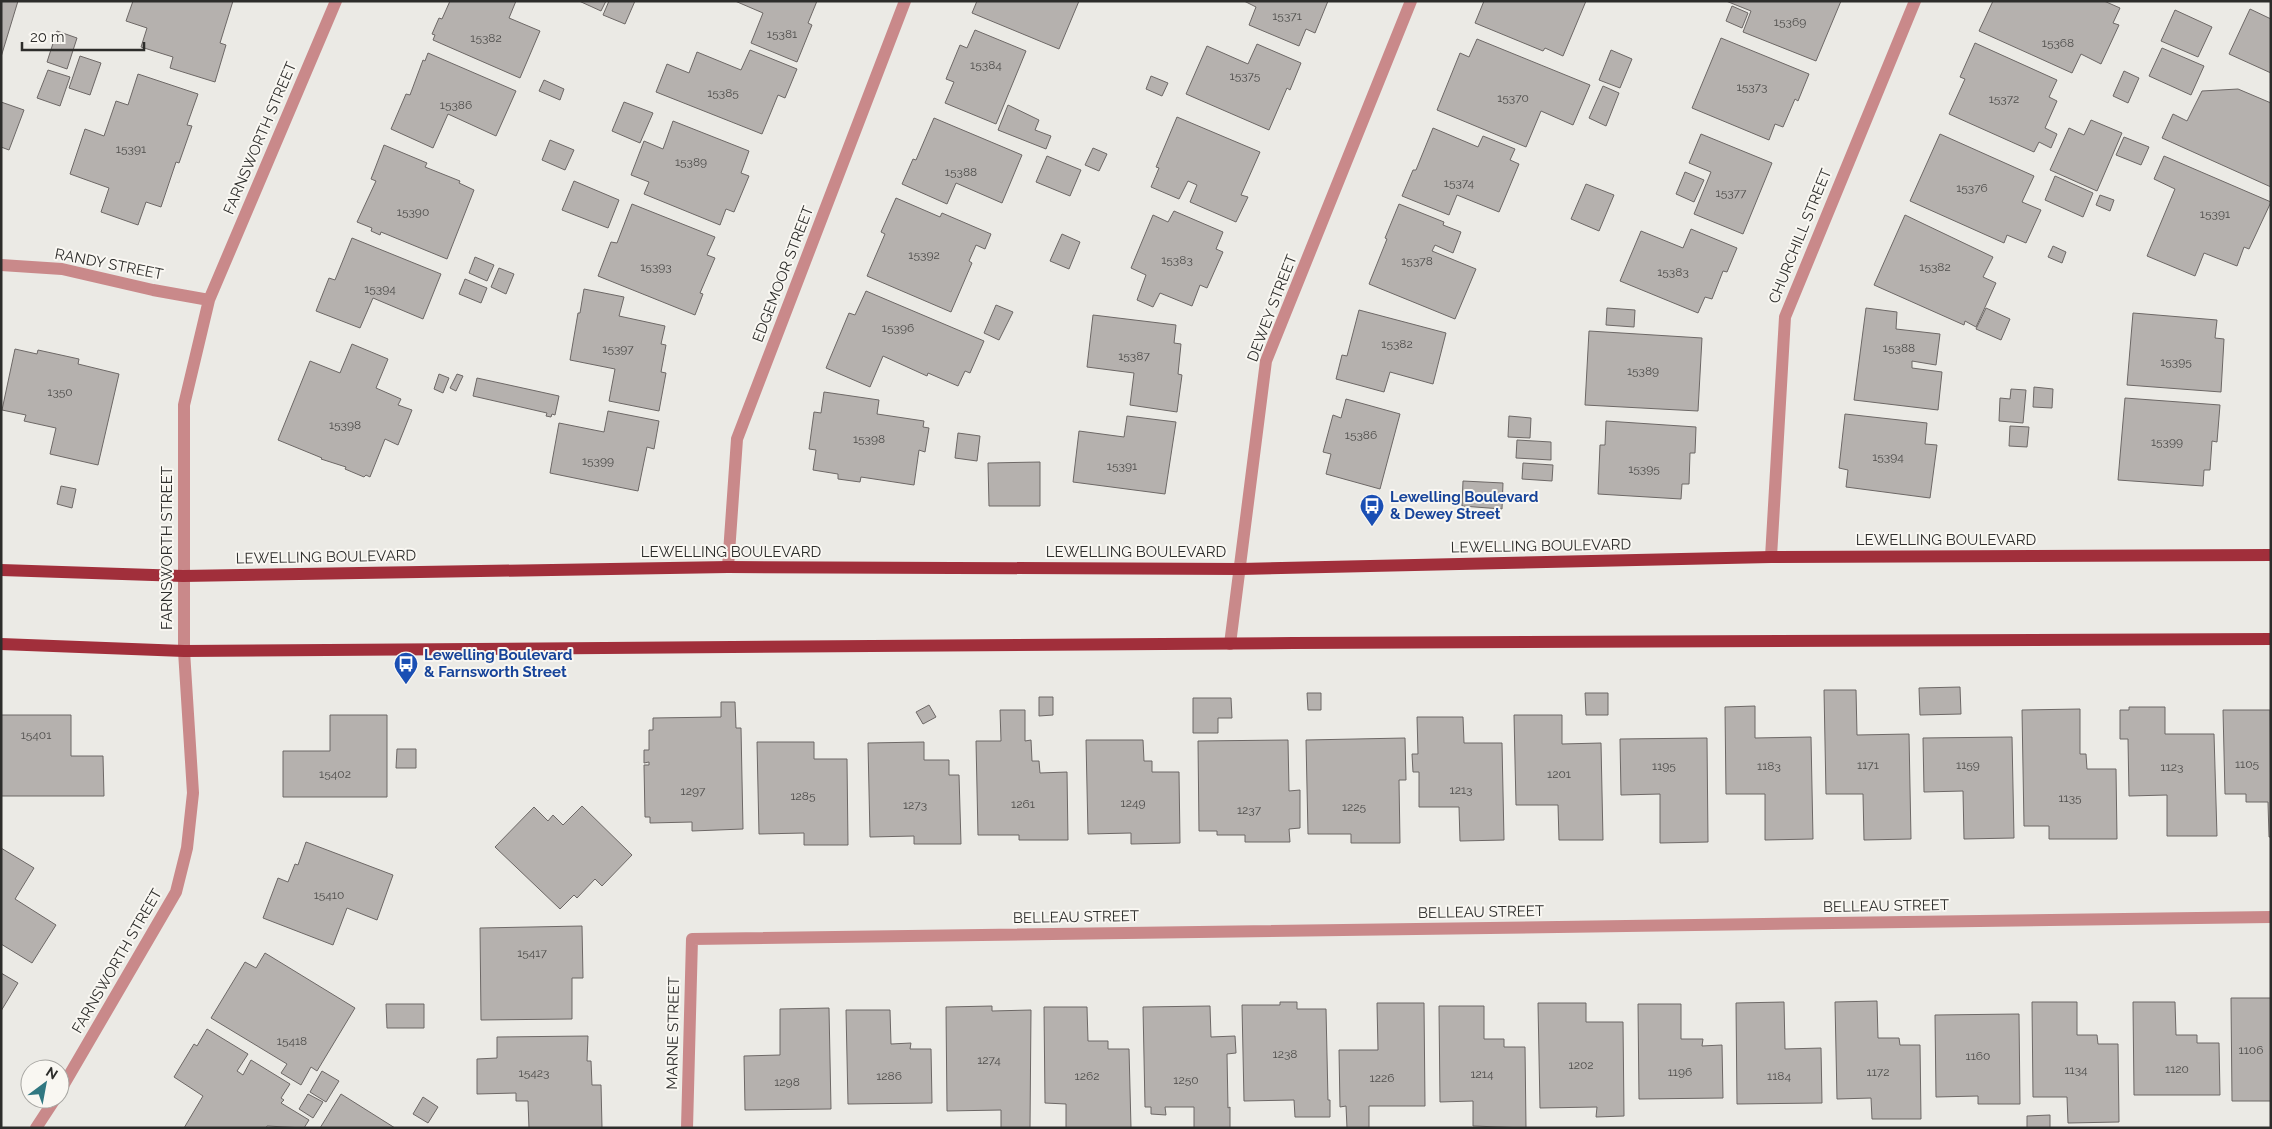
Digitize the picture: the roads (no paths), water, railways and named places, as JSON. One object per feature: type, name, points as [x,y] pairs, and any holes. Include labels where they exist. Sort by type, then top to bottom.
[{"type":"main road","name":"LEWELLING BOULEVARD","points":[[1,570],[183,576],[728,568],[1241,568],[1771,557],[2271,555]]},
{"type":"main road","points":[[1,644],[184,651],[1302,642],[2271,639]]},
{"type":"street","name":"FARNSWORTH STREET","points":[[70,1074],[176,892],[186,848],[193,793],[184,651],[184,406],[209,300],[336,1]]},
{"type":"street","name":"EDGEMOOR STREET","points":[[728,568],[737,439],[905,1]]},
{"type":"street","name":"DEWEY STREET","points":[[1230,644],[1266,361],[1411,1]]},
{"type":"street","name":"CHURCHILL STREET","points":[[1771,557],[1785,317],[1915,1]]},
{"type":"street","name":"RANDY STREET","points":[[1,265],[62,269],[209,300]]},
{"type":"street","name":"BELLEAU STREET","points":[[692,939],[2271,917]]},
{"type":"street","name":"MARNE STREET","points":[[688,1128],[692,939]]},
{"type":"street","points":[[36,1128],[48,1109]]},
{"type":"place","name":"Lewelling Boulevard & Dewey Street","points":[[1372,527]]},
{"type":"place","name":"Lewelling Boulevard & Farnsworth Street","points":[[406,685]]}]
